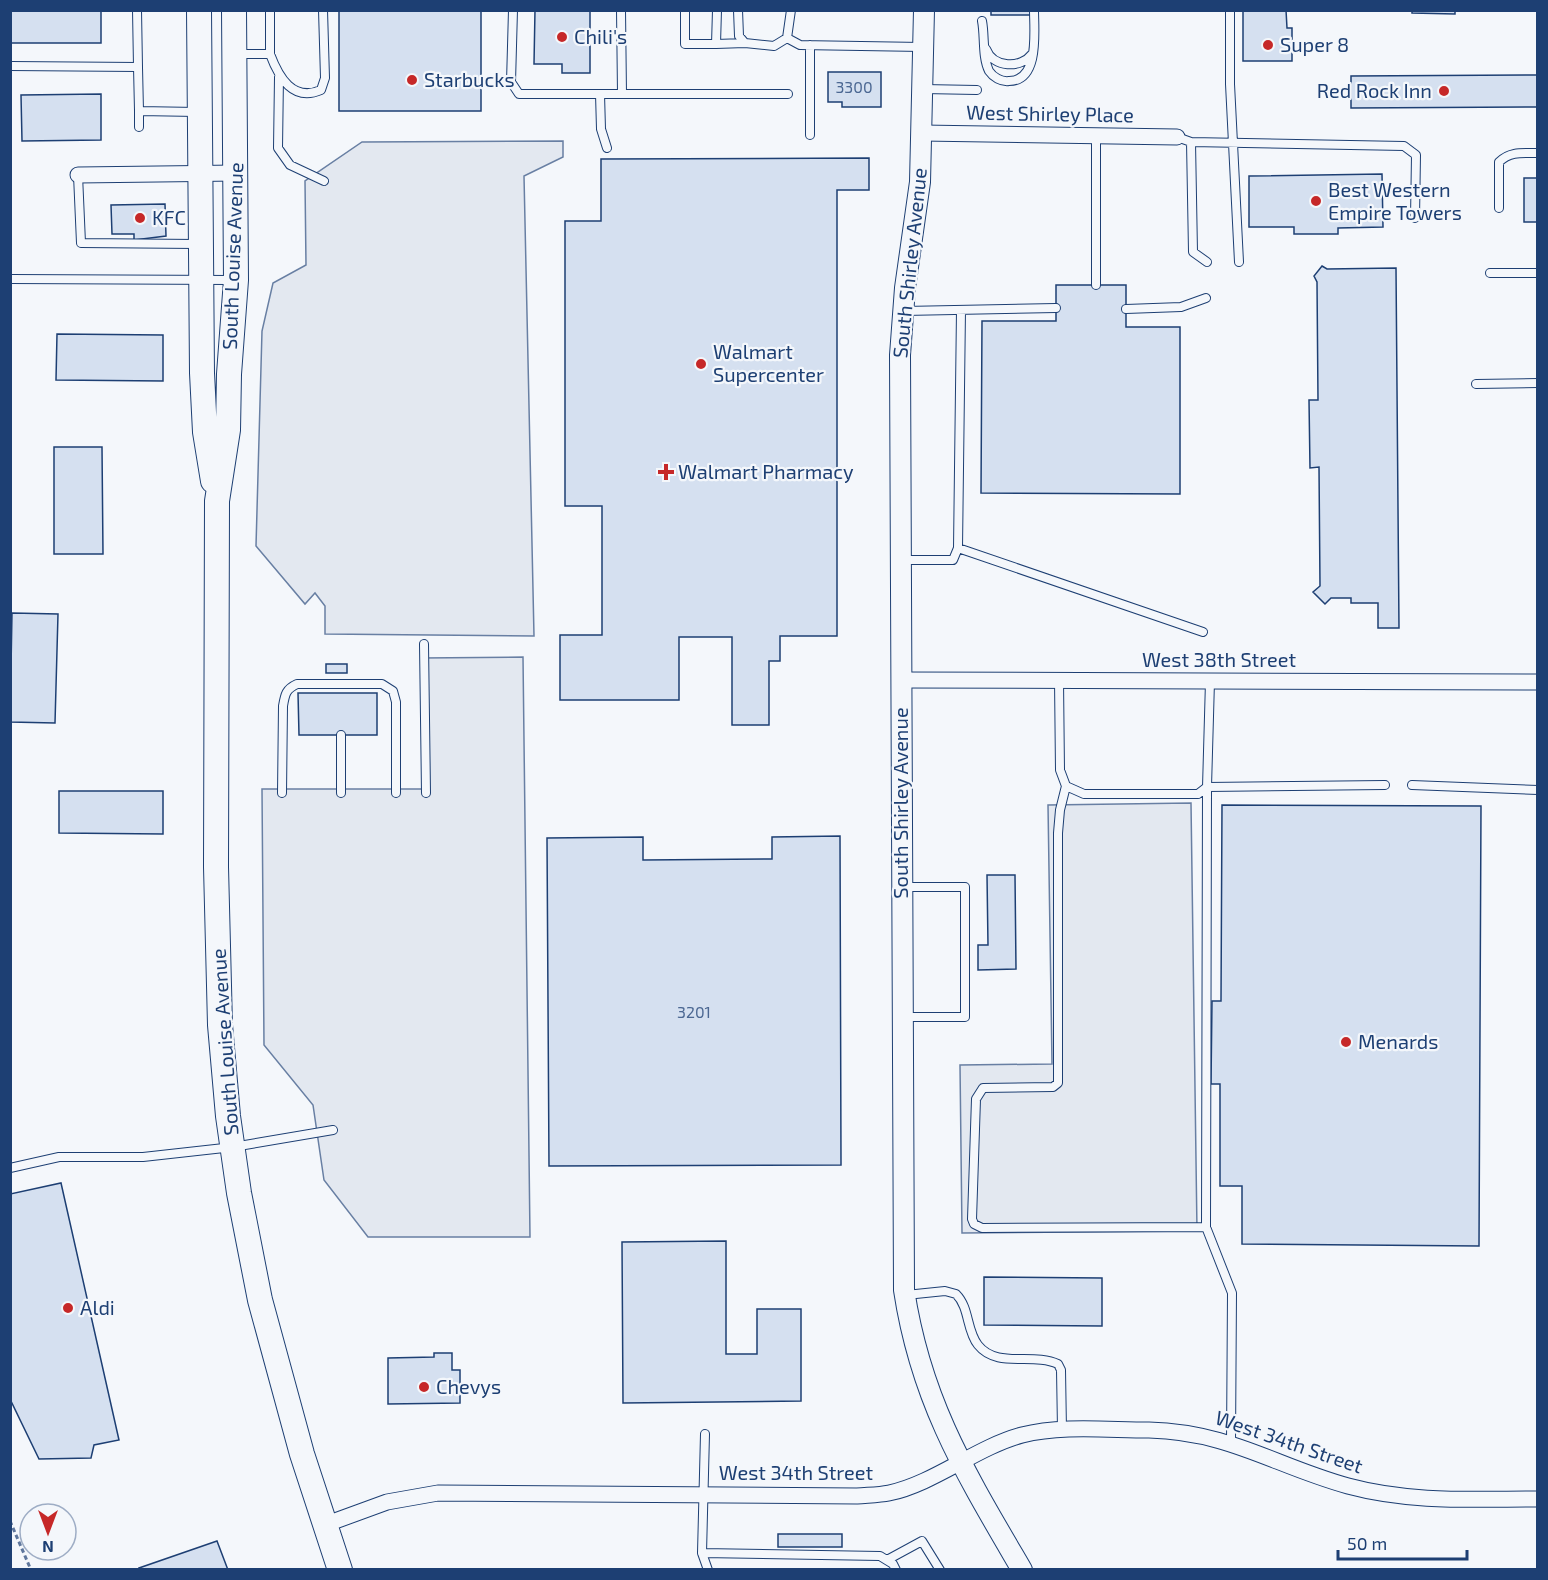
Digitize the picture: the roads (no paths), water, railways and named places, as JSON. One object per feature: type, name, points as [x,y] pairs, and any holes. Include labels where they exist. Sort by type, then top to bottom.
[{"type":"main road","name":"South Louise Avenue","points":[[199,10],[201,280],[205,432],[217,501]]},
{"type":"main road","name":"South Louise Avenue","points":[[234,10],[236,280],[229,374],[228,430],[217,501],[220,1025],[233,1146],[260,1299],[324,1525],[340,1569]]},
{"type":"street","name":"South Shirley Avenue","points":[[924,10],[920,182],[902,311],[900,355],[901,887],[905,1296],[920,1367],[959,1461],[1022,1569]]},
{"type":"street","name":"West Shirley Place","points":[[922,133],[1096,135],[1184,139]]},
{"type":"street","points":[[78,175],[237,173]]},
{"type":"street","name":"West 38th Street","points":[[901,680],[1538,682]]},
{"type":"street","name":"West 34th Street","points":[[324,1525],[387,1502],[438,1493],[857,1496],[889,1493],[912,1485],[959,1461],[1021,1435],[1062,1430],[1190,1433],[1231,1442],[1345,1485],[1383,1495],[1426,1500],[1538,1499]]},
{"type":"lane","points":[[137,10],[139,127]]},
{"type":"lane","points":[[270,10],[270,54],[279,77],[278,148],[290,165],[324,181]]},
{"type":"lane","points":[[279,77],[295,92],[311,94],[321,90],[325,78],[323,10]]},
{"type":"lane","points":[[513,10],[511,82],[519,94],[788,94]]},
{"type":"lane","points":[[621,10],[622,94]]},
{"type":"lane","points":[[685,10],[685,44],[745,43],[774,46],[787,39]]},
{"type":"lane","points":[[716,44],[717,10]]},
{"type":"lane","points":[[738,10],[739,36],[745,43]]},
{"type":"lane","points":[[787,39],[791,10]]},
{"type":"lane","points":[[982,21],[988,68],[992,75],[1008,82],[1018,80],[1026,72],[1033,52],[1034,10]]},
{"type":"lane","points":[[1230,10],[1232,143],[1239,262]]},
{"type":"lane","points":[[787,39],[800,45],[923,47]]},
{"type":"lane","points":[[810,45],[810,135]]},
{"type":"lane","points":[[985,48],[993,59],[1007,64],[1022,63],[1033,52]]},
{"type":"lane","points":[[235,54],[270,54]]},
{"type":"lane","points":[[10,66],[138,67]]},
{"type":"lane","points":[[923,89],[977,90]]},
{"type":"lane","points":[[600,94],[600,129],[607,148]]},
{"type":"lane","points":[[139,111],[200,112]]},
{"type":"lane","points":[[1096,135],[1096,285]]},
{"type":"lane","points":[[1207,262],[1193,252],[1184,139],[1232,143],[1404,146],[1416,155],[1415,218]]},
{"type":"lane","points":[[1499,208],[1499,162],[1505,155],[1538,153]]},
{"type":"lane","points":[[78,175],[81,243],[202,244]]},
{"type":"lane","points":[[1490,273],[1538,273]]},
{"type":"lane","points":[[10,279],[236,280]]},
{"type":"lane","points":[[1126,309],[1181,308],[1206,298]]},
{"type":"lane","points":[[902,311],[1056,308]]},
{"type":"lane","points":[[901,560],[952,560],[958,548],[962,310]]},
{"type":"lane","points":[[1476,384],[1538,383]]},
{"type":"lane","points":[[958,548],[1203,632]]},
{"type":"lane","points":[[424,644],[426,793]]},
{"type":"lane","points":[[1059,680],[1060,770],[1066,786],[1060,810],[1058,833],[1058,1083],[1053,1087],[983,1088],[978,1091],[972,1219],[974,1224],[982,1228],[1206,1227]]},
{"type":"lane","points":[[1210,681],[1207,787],[1206,1227],[1232,1293],[1231,1442]]},
{"type":"lane","points":[[282,793],[285,694],[289,687],[297,684],[340,689],[382,684],[393,691],[396,702],[396,793]]},
{"type":"lane","points":[[341,735],[341,793]]},
{"type":"lane","points":[[1066,786],[1084,794],[1198,794],[1207,787],[1385,785]]},
{"type":"lane","points":[[1412,785],[1538,790]]},
{"type":"lane","points":[[901,887],[965,887],[965,1017],[902,1017]]},
{"type":"lane","points":[[10,1168],[59,1156],[143,1156],[233,1146],[333,1130]]},
{"type":"lane","points":[[905,1296],[945,1292],[956,1294],[965,1306],[975,1340],[988,1354],[998,1358],[1041,1359],[1058,1364],[1061,1370],[1062,1430]]},
{"type":"lane","points":[[705,1434],[702,1553],[708,1569]]},
{"type":"lane","points":[[887,1560],[922,1541],[940,1569]]},
{"type":"lane","points":[[702,1553],[880,1556],[896,1569]]},
{"type":"place","name":"Chili's","points":[[562,37]]},
{"type":"place","name":"Super 8","points":[[1268,45]]},
{"type":"place","name":"Starbucks","points":[[412,80]]},
{"type":"place","name":"Red Rock Inn","points":[[1444,91]]},
{"type":"place","name":"Best Western Empire Towers","points":[[1316,201]]},
{"type":"place","name":"KFC","points":[[140,218]]},
{"type":"place","name":"Walmart Supercenter","points":[[701,364]]},
{"type":"place","name":"Walmart Pharmacy","points":[[666,472]]},
{"type":"place","name":"Menards","points":[[1346,1042]]},
{"type":"place","name":"Aldi","points":[[68,1308]]},
{"type":"place","name":"Chevys","points":[[424,1387]]}]
